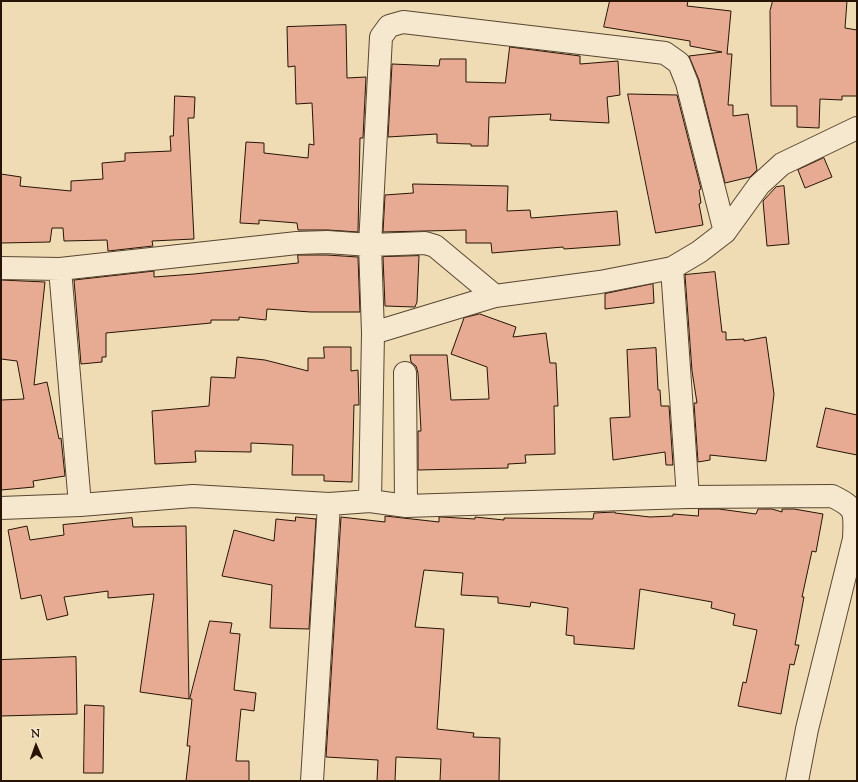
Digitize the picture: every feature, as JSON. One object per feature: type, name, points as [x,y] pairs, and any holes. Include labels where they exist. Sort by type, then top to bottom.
[{"type":"street","points":[[370,501],[373,333],[370,245],[381,36],[389,26],[403,22],[665,53],[679,64],[687,83],[725,232]]},
{"type":"street","points":[[373,333],[495,296],[600,282],[672,268],[698,252],[725,232],[759,185],[782,164],[857,128]]},
{"type":"street","points":[[1,268],[60,269],[297,243],[327,242],[370,245],[425,243],[435,246],[495,296]]},
{"type":"street","points":[[672,268],[688,497]]},
{"type":"street","points":[[60,269],[80,505]]},
{"type":"street","points":[[405,373],[406,506]]},
{"type":"street","points":[[1,508],[80,505],[193,496],[329,504],[370,501],[406,506],[688,497],[832,496],[849,504],[855,518],[854,539],[807,728],[797,781]]},
{"type":"street","points":[[312,781],[329,504]]},
{"type":"building","points":[[610,1],[688,1],[687,6],[731,11],[727,54],[732,54],[728,105],[733,105],[733,116],[748,114],[757,170],[750,177],[725,183],[699,80],[689,56],[722,52],[690,46],[690,41],[604,27]]},
{"type":"building","points":[[773,1],[847,1],[845,28],[857,30],[857,96],[842,96],[842,100],[820,99],[819,128],[797,127],[797,106],[771,106],[770,11]]},
{"type":"building","points":[[346,25],[347,78],[366,77],[363,138],[360,138],[358,232],[298,230],[297,223],[259,220],[259,224],[240,223],[246,142],[264,143],[264,153],[308,158],[309,144],[314,145],[312,103],[296,104],[295,66],[288,67],[287,27]]},
{"type":"building","points":[[510,47],[580,56],[580,64],[618,61],[620,95],[607,97],[609,123],[550,120],[551,114],[489,117],[488,146],[437,143],[437,134],[388,137],[392,64],[439,66],[440,59],[466,59],[466,82],[505,83]]},
{"type":"building","points":[[628,94],[677,95],[701,189],[699,190],[701,203],[699,204],[703,225],[656,233]]},
{"type":"building","points":[[175,96],[195,97],[194,118],[188,118],[194,239],[152,241],[153,246],[108,251],[107,240],[64,241],[63,228],[52,228],[50,242],[1,243],[1,174],[21,177],[20,186],[71,191],[71,181],[103,179],[102,163],[125,161],[125,153],[171,151],[170,136],[173,136]]},
{"type":"building","points":[[824,158],[832,177],[805,188],[798,170]]},
{"type":"building","points":[[413,184],[508,186],[507,211],[530,210],[531,218],[617,211],[620,245],[564,249],[563,247],[492,253],[491,243],[466,243],[466,230],[383,232],[385,195],[413,193]]},
{"type":"building","points":[[784,186],[789,244],[767,246],[763,201],[776,187]]},
{"type":"building","points":[[298,255],[358,257],[360,312],[311,312],[267,309],[266,320],[239,317],[239,320],[211,320],[211,323],[106,333],[106,357],[102,357],[102,362],[81,364],[74,280],[154,271],[154,277],[194,274],[298,263]]},
{"type":"building","points":[[419,256],[417,302],[415,307],[385,306],[383,257]]},
{"type":"building","points":[[715,272],[722,332],[726,332],[726,340],[744,339],[744,341],[766,337],[774,394],[766,461],[710,455],[710,460],[698,462],[694,403],[697,403],[692,371],[685,275]]},
{"type":"building","points":[[1,280],[45,282],[34,385],[47,382],[59,439],[61,438],[65,476],[33,481],[34,487],[1,490],[1,400],[24,399],[17,361],[1,359]]},
{"type":"building","points":[[653,284],[654,303],[605,309],[605,294]]},
{"type":"building","points":[[480,314],[516,327],[513,337],[546,333],[550,363],[556,363],[558,406],[554,406],[555,454],[525,455],[526,463],[508,464],[508,468],[418,470],[418,431],[421,431],[418,373],[416,366],[411,362],[410,355],[447,355],[451,400],[489,399],[487,367],[451,354],[464,318]]},
{"type":"building","points":[[324,347],[351,347],[351,371],[358,370],[359,405],[354,405],[352,482],[324,481],[324,475],[292,475],[293,445],[251,443],[251,452],[195,451],[196,462],[155,464],[152,411],[209,406],[211,377],[235,378],[237,357],[265,360],[308,371],[308,358],[324,358]]},
{"type":"building","points":[[656,348],[658,390],[660,390],[661,406],[669,406],[673,465],[666,465],[665,452],[613,460],[610,418],[630,417],[627,350]]},
{"type":"building","points":[[826,408],[857,415],[857,455],[817,447]]},
{"type":"building","points":[[699,509],[719,509],[756,514],[758,509],[772,509],[782,512],[782,509],[794,509],[823,514],[816,552],[812,551],[802,597],[804,597],[795,645],[799,645],[794,665],[790,664],[781,714],[738,706],[743,682],[746,683],[757,630],[733,625],[735,614],[711,608],[712,602],[640,589],[634,649],[574,644],[574,636],[566,635],[568,608],[531,602],[530,607],[498,603],[498,597],[461,595],[463,573],[424,570],[415,627],[444,629],[437,729],[474,733],[473,737],[500,738],[499,781],[440,781],[441,759],[396,757],[395,781],[377,781],[378,760],[326,757],[341,517],[385,522],[385,516],[439,522],[439,517],[475,519],[475,517],[504,520],[504,518],[593,519],[594,513],[615,512],[650,517],[673,516],[673,514],[698,516]]},
{"type":"building","points":[[296,517],[316,519],[309,629],[270,628],[272,585],[222,576],[234,530],[274,541],[276,519],[295,521]]},
{"type":"building","points":[[132,518],[133,527],[186,526],[189,699],[140,692],[154,594],[108,598],[108,591],[64,597],[68,615],[47,620],[41,595],[21,599],[8,530],[27,526],[30,540],[64,535],[63,525]]},
{"type":"building","points":[[210,621],[232,623],[230,633],[240,634],[234,690],[256,693],[254,711],[241,709],[236,761],[249,761],[249,781],[186,781],[190,746],[187,746],[192,699],[190,699]]},
{"type":"building","points":[[76,657],[77,714],[1,716],[1,660]]},
{"type":"building","points":[[85,705],[104,706],[103,773],[84,773]]}]
